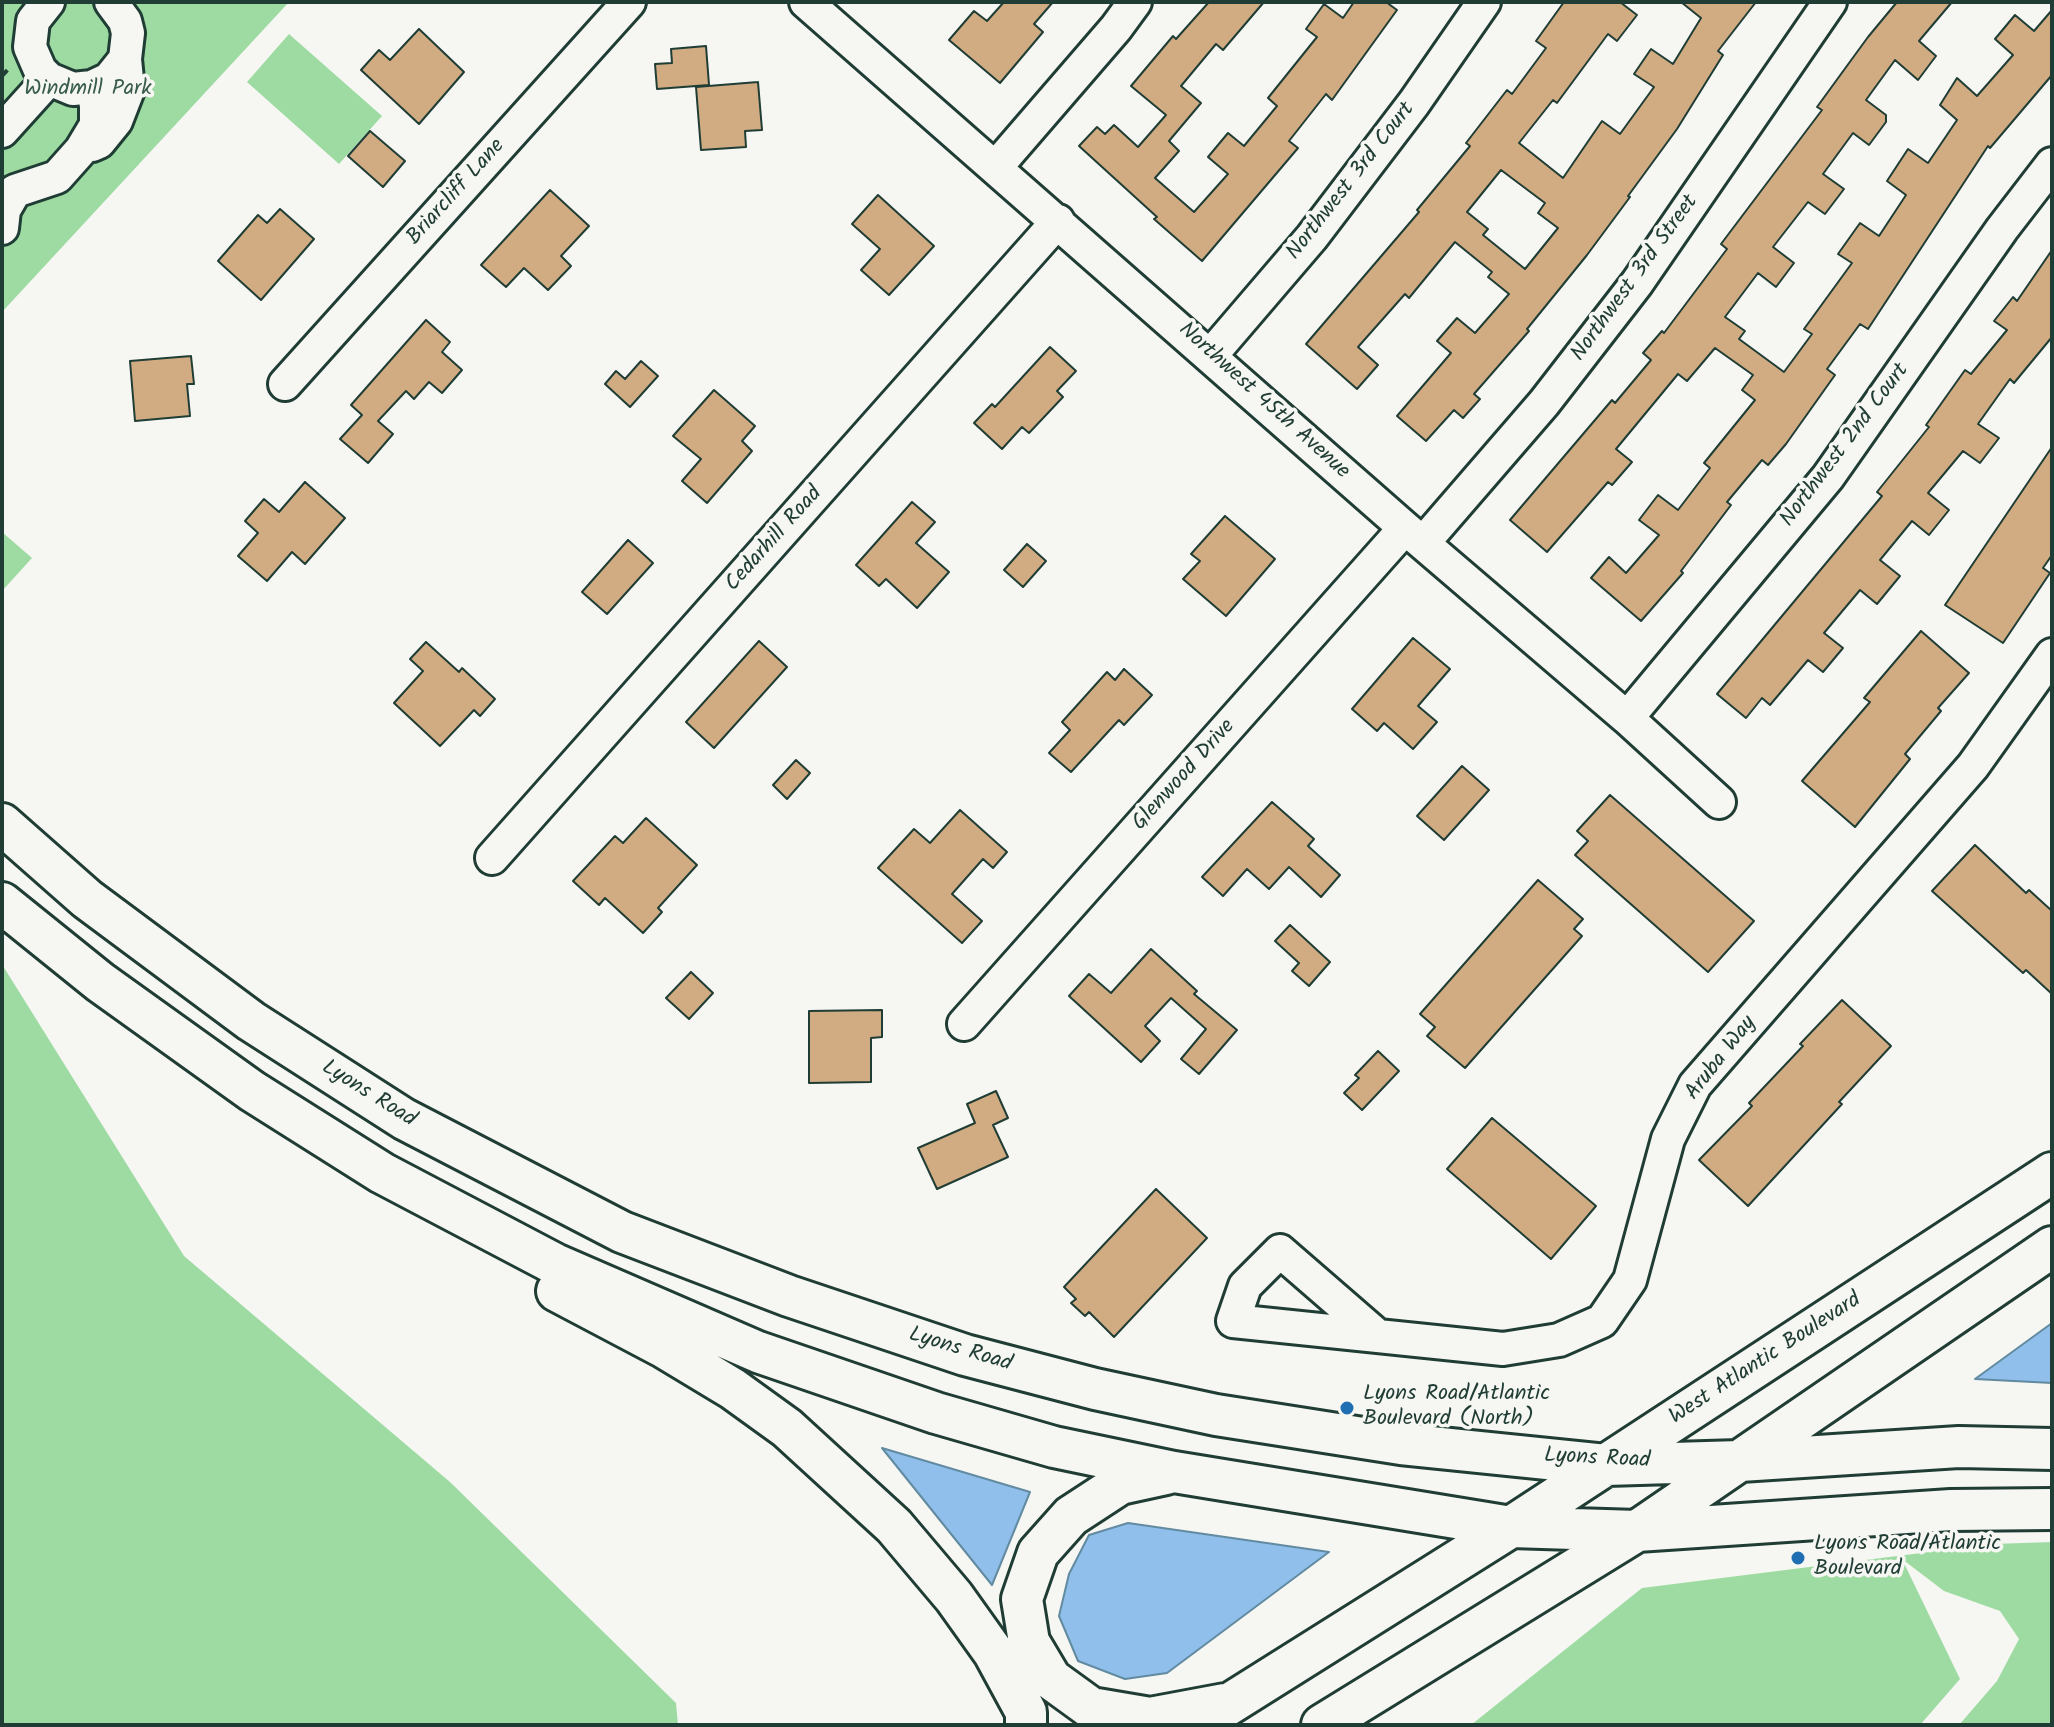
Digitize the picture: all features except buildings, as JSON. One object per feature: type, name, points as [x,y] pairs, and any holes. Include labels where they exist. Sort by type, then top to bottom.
[{"type":"main road","name":"Lyons Road","points":[[2,824],[87,899],[251,1021],[404,1119],[622,1232],[789,1296],[965,1355],[1095,1389],[1216,1415],[1401,1444],[1606,1465],[1740,1461],[1959,1447],[2052,1449]]},
{"type":"main road","points":[[2,903],[100,982],[278,1108],[382,1173],[555,1264],[758,1352],[951,1418],[1054,1447],[1174,1472],[1511,1527],[1637,1531],[1951,1510],[2052,1509]]},
{"type":"main road","points":[[278,1108],[318,1166],[665,1348],[733,1389],[787,1428],[894,1526],[954,1597],[994,1653],[1026,1712],[1026,1725]]},
{"type":"main road","name":"West Atlantic Boulevard","points":[[1196,1725],[1511,1527],[2052,1173]]},
{"type":"main road","points":[[1322,1725],[1637,1531],[2052,1247]]},
{"type":"main road","points":[[1174,1472],[1120,1484],[1071,1516],[1038,1553],[1022,1599],[1029,1642],[1051,1679],[1091,1708],[1150,1718],[1232,1702]]},
{"type":"street","points":[[48,2],[33,21],[30,47],[40,70],[49,79],[73,89],[92,87],[109,79],[125,59]]},
{"type":"street","points":[[81,150],[99,142],[116,121],[128,90],[125,59],[128,33],[125,21],[111,2]]},
{"type":"street","name":"Briarcliff Lane","points":[[285,384],[629,2]]},
{"type":"street","name":"Northwest 45th Avenue","points":[[806,2],[1414,536],[1627,718],[1719,802]]},
{"type":"street","points":[[996,167],[1135,2]]},
{"type":"street","name":"Northwest 3rd Court","points":[[1211,355],[1312,237],[1414,103],[1484,2]]},
{"type":"street","name":"Northwest 3rd Street","points":[[1414,536],[1544,403],[1637,283],[1830,2]]},
{"type":"street","points":[[2,131],[49,79]]},
{"type":"street","points":[[2,228],[4,210],[15,191],[57,177],[81,150],[96,125],[92,87]]},
{"type":"street","name":"Northwest 2nd Court","points":[[1627,718],[1828,477],[2002,229],[2052,164]]},
{"type":"street","name":"Cedarhill Road","points":[[492,858],[1058,221]]},
{"type":"street","name":"Glenwood Drive","points":[[964,1024],[1414,536]]},
{"type":"street","name":"Aruba Way","points":[[1378,1336],[1503,1349],[1559,1340],[1602,1321],[1630,1280],[1668,1139],[1695,1085],[1973,766],[2052,655]]},
{"type":"green space","name":"Windmill Park","points":[[2,2],[289,2],[2,312]]},
{"type":"green space","points":[[289,34],[382,116],[339,164],[247,82]]},
{"type":"green space","points":[[2,532],[32,558],[2,591]]},
{"type":"green space","points":[[3,966],[184,1256],[450,1482],[676,1703],[678,1725],[2,1725]]},
{"type":"green space","points":[[2052,1542],[2052,1725],[1959,1725],[1997,1681],[2019,1639],[2000,1611],[1944,1591],[1902,1559],[1960,1679],[1920,1725],[1471,1725],[1642,1588],[1993,1544]]},
{"type":"water","points":[[2052,1323],[2052,1383],[1975,1379]]},
{"type":"water","points":[[882,1448],[1030,1492],[992,1585]]},
{"type":"water","points":[[1128,1523],[1329,1552],[1167,1673],[1125,1679],[1078,1661],[1059,1616],[1069,1574],[1089,1535]]},
{"type":"place","name":"Lyons Road/Atlantic Boulevard (North)","points":[[1347,1408]]},
{"type":"place","name":"Lyons Road/Atlantic Boulevard","points":[[1798,1558]]}]
